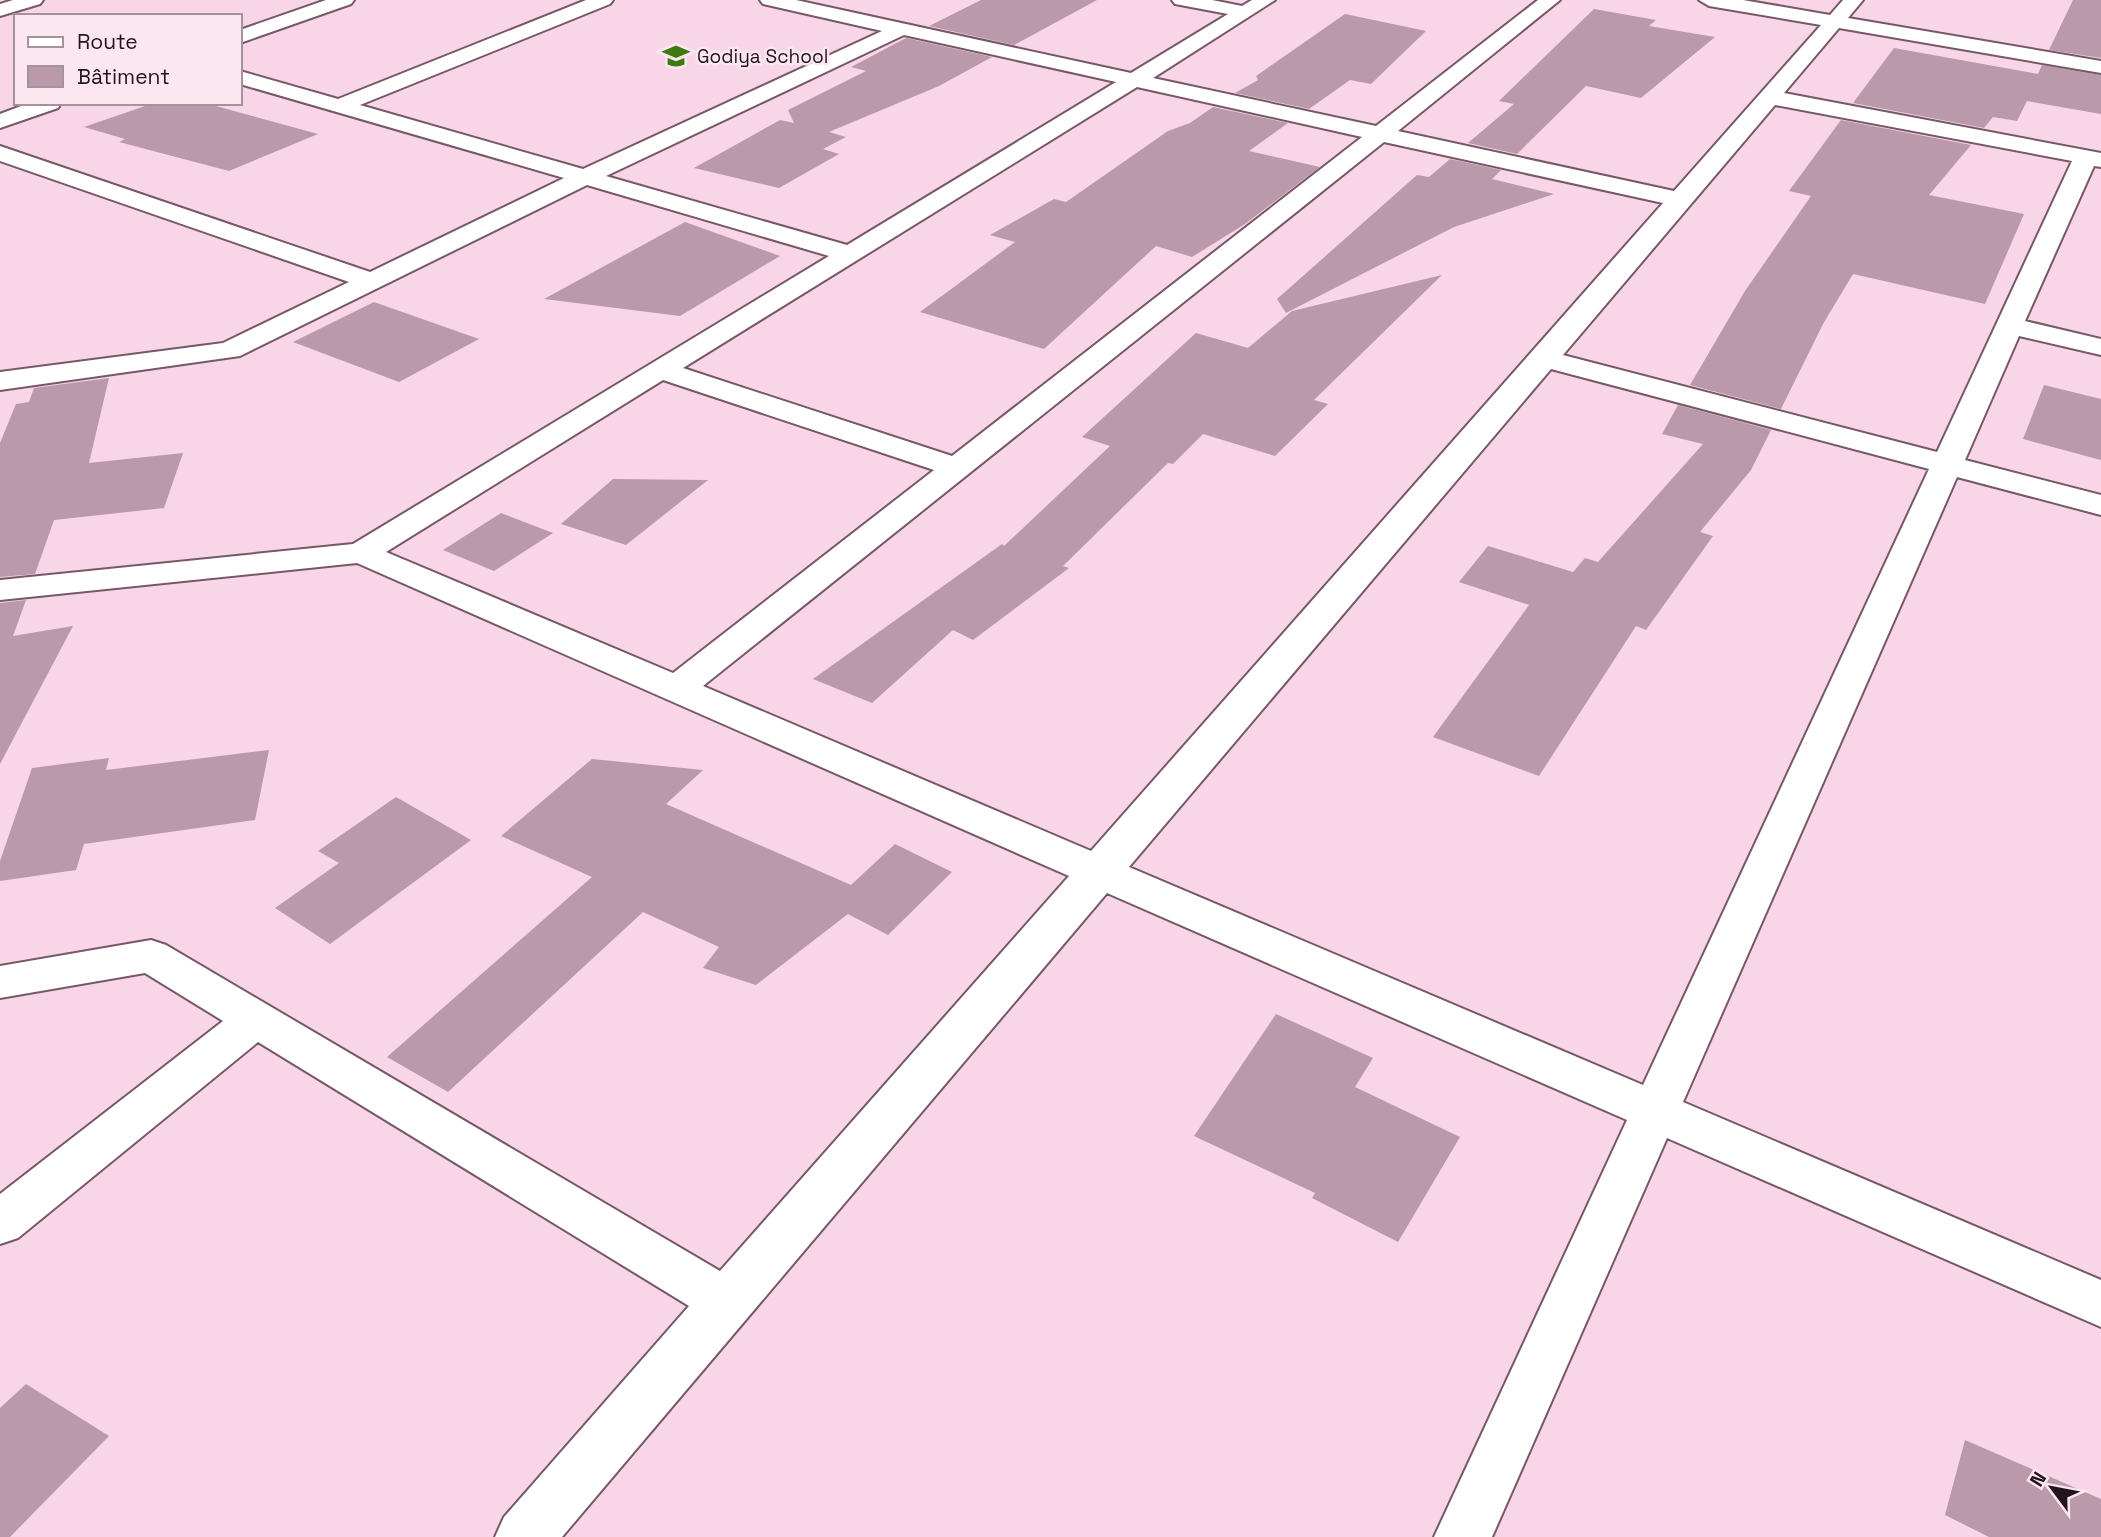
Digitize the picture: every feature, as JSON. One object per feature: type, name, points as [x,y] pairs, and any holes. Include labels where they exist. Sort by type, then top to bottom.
[{"type":"street","points":[[0,10],[33,0]]},
{"type":"street","points":[[242,36],[344,0]]},
{"type":"street","points":[[338,106],[603,0]]},
{"type":"street","points":[[770,0],[1680,200]]},
{"type":"street","points":[[1182,0],[1255,6]]},
{"type":"street","points":[[676,689],[1550,0]]},
{"type":"street","points":[[1709,0],[1843,11],[2101,68]]},
{"type":"street","points":[[0,590],[361,553],[1255,6]]},
{"type":"street","points":[[524,1537],[1843,11]]},
{"type":"street","points":[[0,381],[229,350],[585,177],[902,29]]},
{"type":"street","points":[[242,78],[850,254]]},
{"type":"street","points":[[1463,1537],[2010,326],[2094,159],[1769,97]]},
{"type":"street","points":[[0,121],[44,105]]},
{"type":"street","points":[[0,153],[372,281]]},
{"type":"street","points":[[2010,326],[2101,347]]},
{"type":"street","points":[[1543,358],[2101,505]]},
{"type":"street","points":[[660,370],[958,467]]},
{"type":"street","points":[[361,553],[2101,1304]]},
{"type":"street","points":[[0,982],[151,956],[727,1302]]},
{"type":"street","points":[[0,1223],[256,1019]]},
{"type":"building","points":[[981,0],[1097,0],[1014,45],[929,26]]},
{"type":"building","points":[[2073,0],[2101,0],[2101,58],[2049,50]]},
{"type":"building","points":[[1594,9],[1656,20],[1649,26],[1715,37],[1641,98],[1586,86],[1517,154],[1468,143],[1514,104],[1499,101]]},
{"type":"building","points":[[1345,14],[1426,31],[1371,84],[1350,80],[1309,109],[1235,93],[1258,80],[1256,76]]},
{"type":"building","points":[[906,38],[992,57],[939,86],[829,132],[846,137],[823,149],[839,154],[779,188],[694,168],[780,120],[794,123],[788,110],[866,71],[851,67]]},
{"type":"building","points":[[1894,48],[2038,74],[2042,65],[2101,75],[2101,114],[2027,101],[2017,121],[1993,117],[1984,128],[1853,103]]},
{"type":"building","points":[[148,105],[212,105],[318,134],[229,171],[119,142],[125,139],[84,127]]},
{"type":"building","points":[[1213,107],[1288,123],[1249,151],[1320,167],[1245,224],[1192,257],[1156,246],[1044,349],[920,312],[1015,242],[990,235],[1054,199],[1066,202],[1168,131],[1190,123]]},
{"type":"building","points":[[1841,120],[1971,145],[1929,195],[2024,214],[1985,304],[1853,274],[1823,324],[1781,409],[1690,385],[1745,291],[1811,196],[1789,191]]},
{"type":"building","points":[[1450,159],[1501,170],[1492,179],[1554,194],[1454,227],[1286,313],[1277,299],[1417,175],[1429,177]]},
{"type":"building","points":[[685,222],[780,256],[680,316],[544,299]]},
{"type":"building","points":[[1442,275],[1314,400],[1328,404],[1275,456],[1203,434],[1173,464],[1168,463],[1063,566],[1069,568],[973,640],[953,630],[872,703],[813,679],[1002,544],[1004,546],[1110,446],[1082,437],[1196,333],[1248,348],[1292,311]]},
{"type":"building","points":[[374,302],[479,339],[399,382],[293,342]]},
{"type":"building","points":[[109,378],[89,463],[183,453],[164,508],[54,520],[35,574],[0,577],[0,443],[16,404],[29,402],[34,388]]},
{"type":"building","points":[[2044,385],[2101,399],[2101,460],[2023,439]]},
{"type":"building","points":[[1678,405],[1771,430],[1751,470],[1700,532],[1713,536],[1646,630],[1636,626],[1539,776],[1433,737],[1529,605],[1459,582],[1488,546],[1573,572],[1585,558],[1598,562],[1703,444],[1662,434]]},
{"type":"building","points":[[613,479],[708,480],[626,545],[561,524]]},
{"type":"building","points":[[501,513],[553,533],[494,571],[443,550]]},
{"type":"building","points":[[26,600],[13,636],[73,626],[0,764],[0,603]]},
{"type":"building","points":[[269,750],[255,820],[84,844],[76,870],[0,881],[0,861],[32,768],[109,758],[106,770]]},
{"type":"building","points":[[592,759],[703,770],[666,804],[851,885],[895,844],[952,872],[888,935],[848,914],[756,985],[703,968],[719,947],[643,912],[448,1092],[387,1057],[592,877],[501,836]]},
{"type":"building","points":[[396,797],[471,840],[330,944],[275,908],[339,863],[318,851]]},
{"type":"building","points":[[1276,1014],[1373,1058],[1355,1087],[1460,1137],[1398,1242],[1312,1198],[1315,1193],[1194,1136]]},
{"type":"building","points":[[26,1384],[109,1436],[10,1537],[0,1537],[0,1408]]},
{"type":"building","points":[[1965,1440],[2101,1499],[2101,1537],[1989,1537],[1945,1515]]},
{"type":"place","name":"Godiya School","points":[[676,56]]}]
